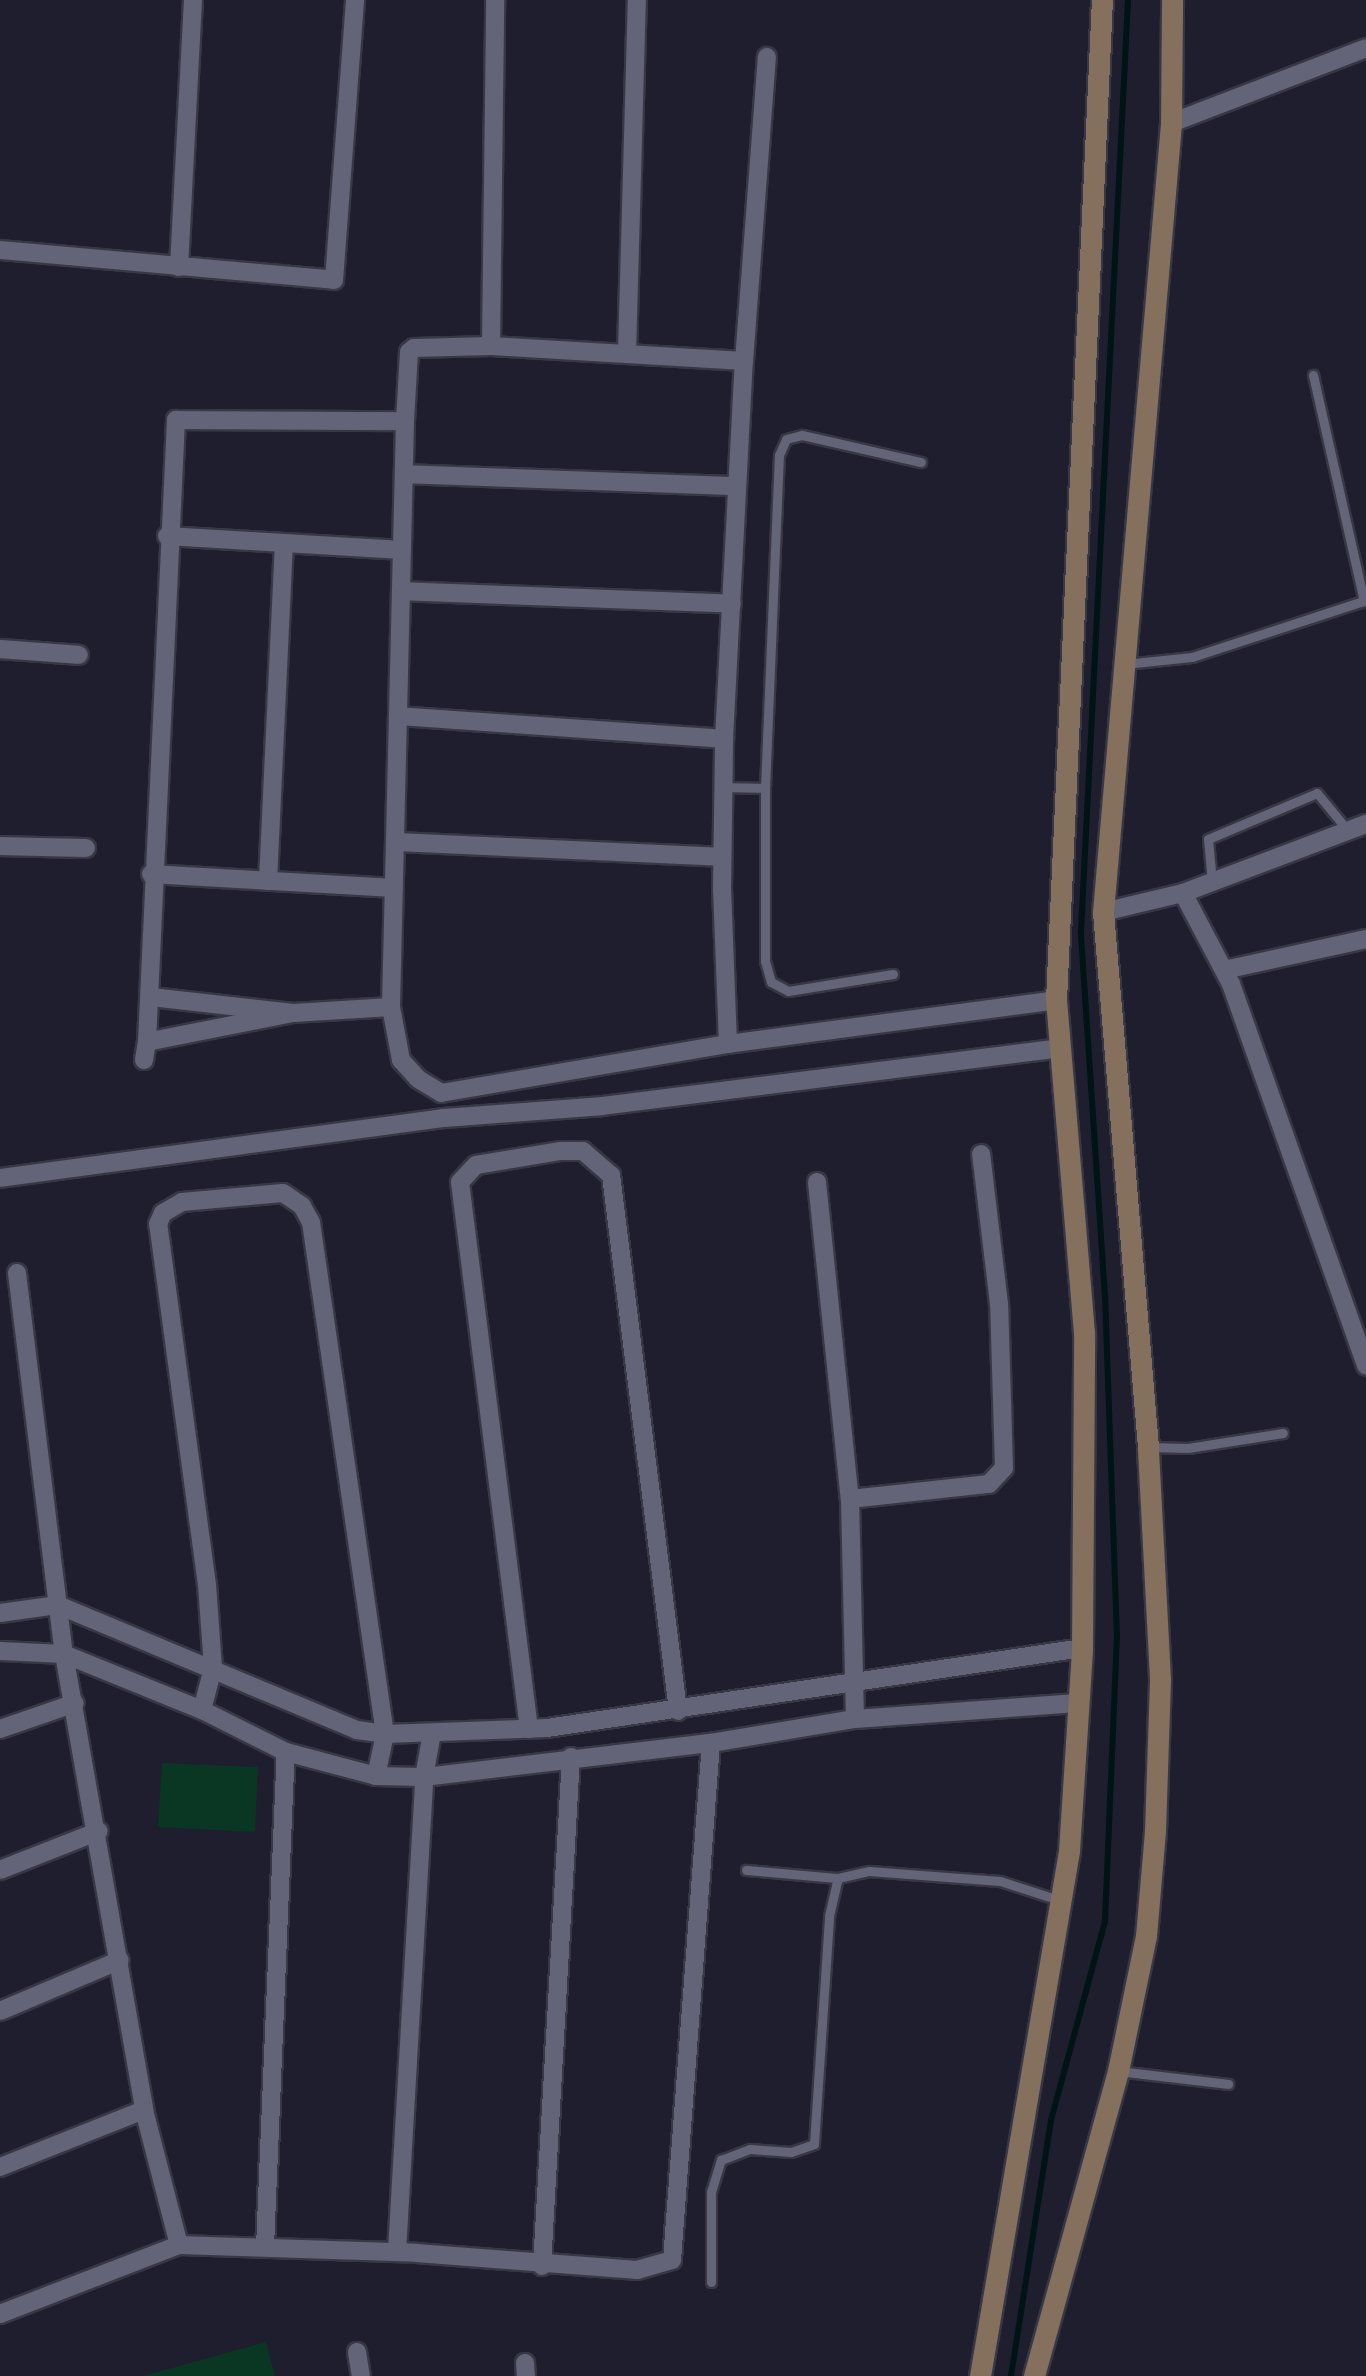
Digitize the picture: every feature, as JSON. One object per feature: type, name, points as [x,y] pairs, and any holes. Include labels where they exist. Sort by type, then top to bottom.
[{"type":"street","points":[[179,267],[193,0]]},
{"type":"street","points":[[0,250],[334,280],[355,0]]},
{"type":"street","points":[[491,346],[495,0]]},
{"type":"street","points":[[627,353],[637,0]]},
{"type":"street","points":[[980,2376],[1069,1851],[1082,1648],[1084,1333],[1056,1000],[1102,0]]},
{"type":"street","points":[[1034,2376],[1118,2071],[1146,1936],[1155,1831],[1160,1679],[1148,1447],[1103,912],[1171,123],[1172,0]]},
{"type":"street","points":[[1171,123],[1366,48]]},
{"type":"street","points":[[728,1044],[722,857],[724,739],[736,486],[767,57]]},
{"type":"street","points":[[744,361],[491,346],[411,350],[405,421],[391,1007],[401,1060],[441,1093],[728,1044],[1056,1000]]},
{"type":"street","points":[[144,1060],[151,997],[151,874],[167,536],[176,420],[405,421]]},
{"type":"street","points":[[404,474],[736,486]]},
{"type":"street","points":[[167,536],[402,550]]},
{"type":"street","points":[[268,881],[284,544]]},
{"type":"street","points":[[401,591],[732,604]]},
{"type":"street","points":[[0,649],[79,654]]},
{"type":"street","points":[[398,716],[724,739]]},
{"type":"street","points":[[1103,912],[1183,893],[1366,824]]},
{"type":"street","points":[[395,842],[722,857]]},
{"type":"street","points":[[0,846],[86,848]]},
{"type":"street","points":[[151,874],[394,888]]},
{"type":"street","points":[[1183,893],[1224,970],[1366,1366]]},
{"type":"street","points":[[1224,970],[1366,939]]},
{"type":"street","points":[[151,997],[293,1013]]},
{"type":"street","points":[[147,1042],[293,1013],[391,1007]]},
{"type":"street","points":[[0,1178],[443,1118],[602,1107],[1060,1048]]},
{"type":"street","points":[[528,1729],[460,1182],[476,1166],[561,1151],[583,1151],[611,1175],[678,1710]]},
{"type":"street","points":[[850,1499],[989,1484],[1004,1468],[999,1304],[981,1154]]},
{"type":"street","points":[[817,1182],[850,1499],[852,1681],[855,1719]]},
{"type":"street","points":[[202,1710],[213,1668],[207,1585],[158,1224],[163,1213],[182,1202],[283,1194],[302,1206],[312,1222],[385,1734],[376,1776]]},
{"type":"street","points":[[17,1273],[64,1654],[99,1832],[144,2110],[178,2245]]},
{"type":"street","points":[[0,1613],[58,1605],[357,1730],[385,1734],[547,1728],[1082,1648]]},
{"type":"street","points":[[0,1651],[64,1654],[202,1710],[286,1752],[376,1776],[424,1777],[552,1759],[711,1743],[855,1719],[1077,1703]]},
{"type":"street","points":[[0,1729],[75,1703]]},
{"type":"street","points":[[547,1728],[552,1759]]},
{"type":"street","points":[[397,2252],[424,1777],[432,1734]]},
{"type":"street","points":[[0,2314],[178,2245],[397,2252],[542,2266],[648,2268],[672,2260],[676,2247],[711,1743]]},
{"type":"street","points":[[265,2247],[286,1752]]},
{"type":"street","points":[[542,2266],[571,1757]]},
{"type":"street","points":[[0,1870],[99,1832]]},
{"type":"street","points":[[0,2011],[120,1960]]},
{"type":"street","points":[[0,2167],[144,2110]]},
{"type":"street","points":[[357,2352],[361,2376]]},
{"type":"lane","points":[[1125,664],[1192,657],[1365,601],[1313,375]]},
{"type":"lane","points":[[893,974],[788,991],[771,982],[765,961],[765,788],[779,455],[786,439],[802,435],[921,462]]},
{"type":"lane","points":[[723,788],[765,788]]},
{"type":"lane","points":[[1212,883],[1208,839],[1317,793],[1349,832]]},
{"type":"lane","points":[[1148,1447],[1188,1448],[1283,1433]]},
{"type":"lane","points":[[746,1870],[838,1878],[869,1871],[1000,1881],[1061,1900]]},
{"type":"lane","points":[[710,2282],[711,2192],[721,2160],[750,2149],[791,2152],[814,2144],[829,1916],[838,1878]]},
{"type":"lane","points":[[1118,2071],[1228,2084]]},
{"type":"green space","points":[[162,1763],[258,1767],[255,1832],[158,1827]]},
{"type":"green space","points":[[266,2342],[275,2376],[143,2376]]},
{"type":"waterway","points":[[1011,2376],[1051,2120],[1105,1921],[1117,1638],[1105,1297],[1081,932],[1128,0]]}]
